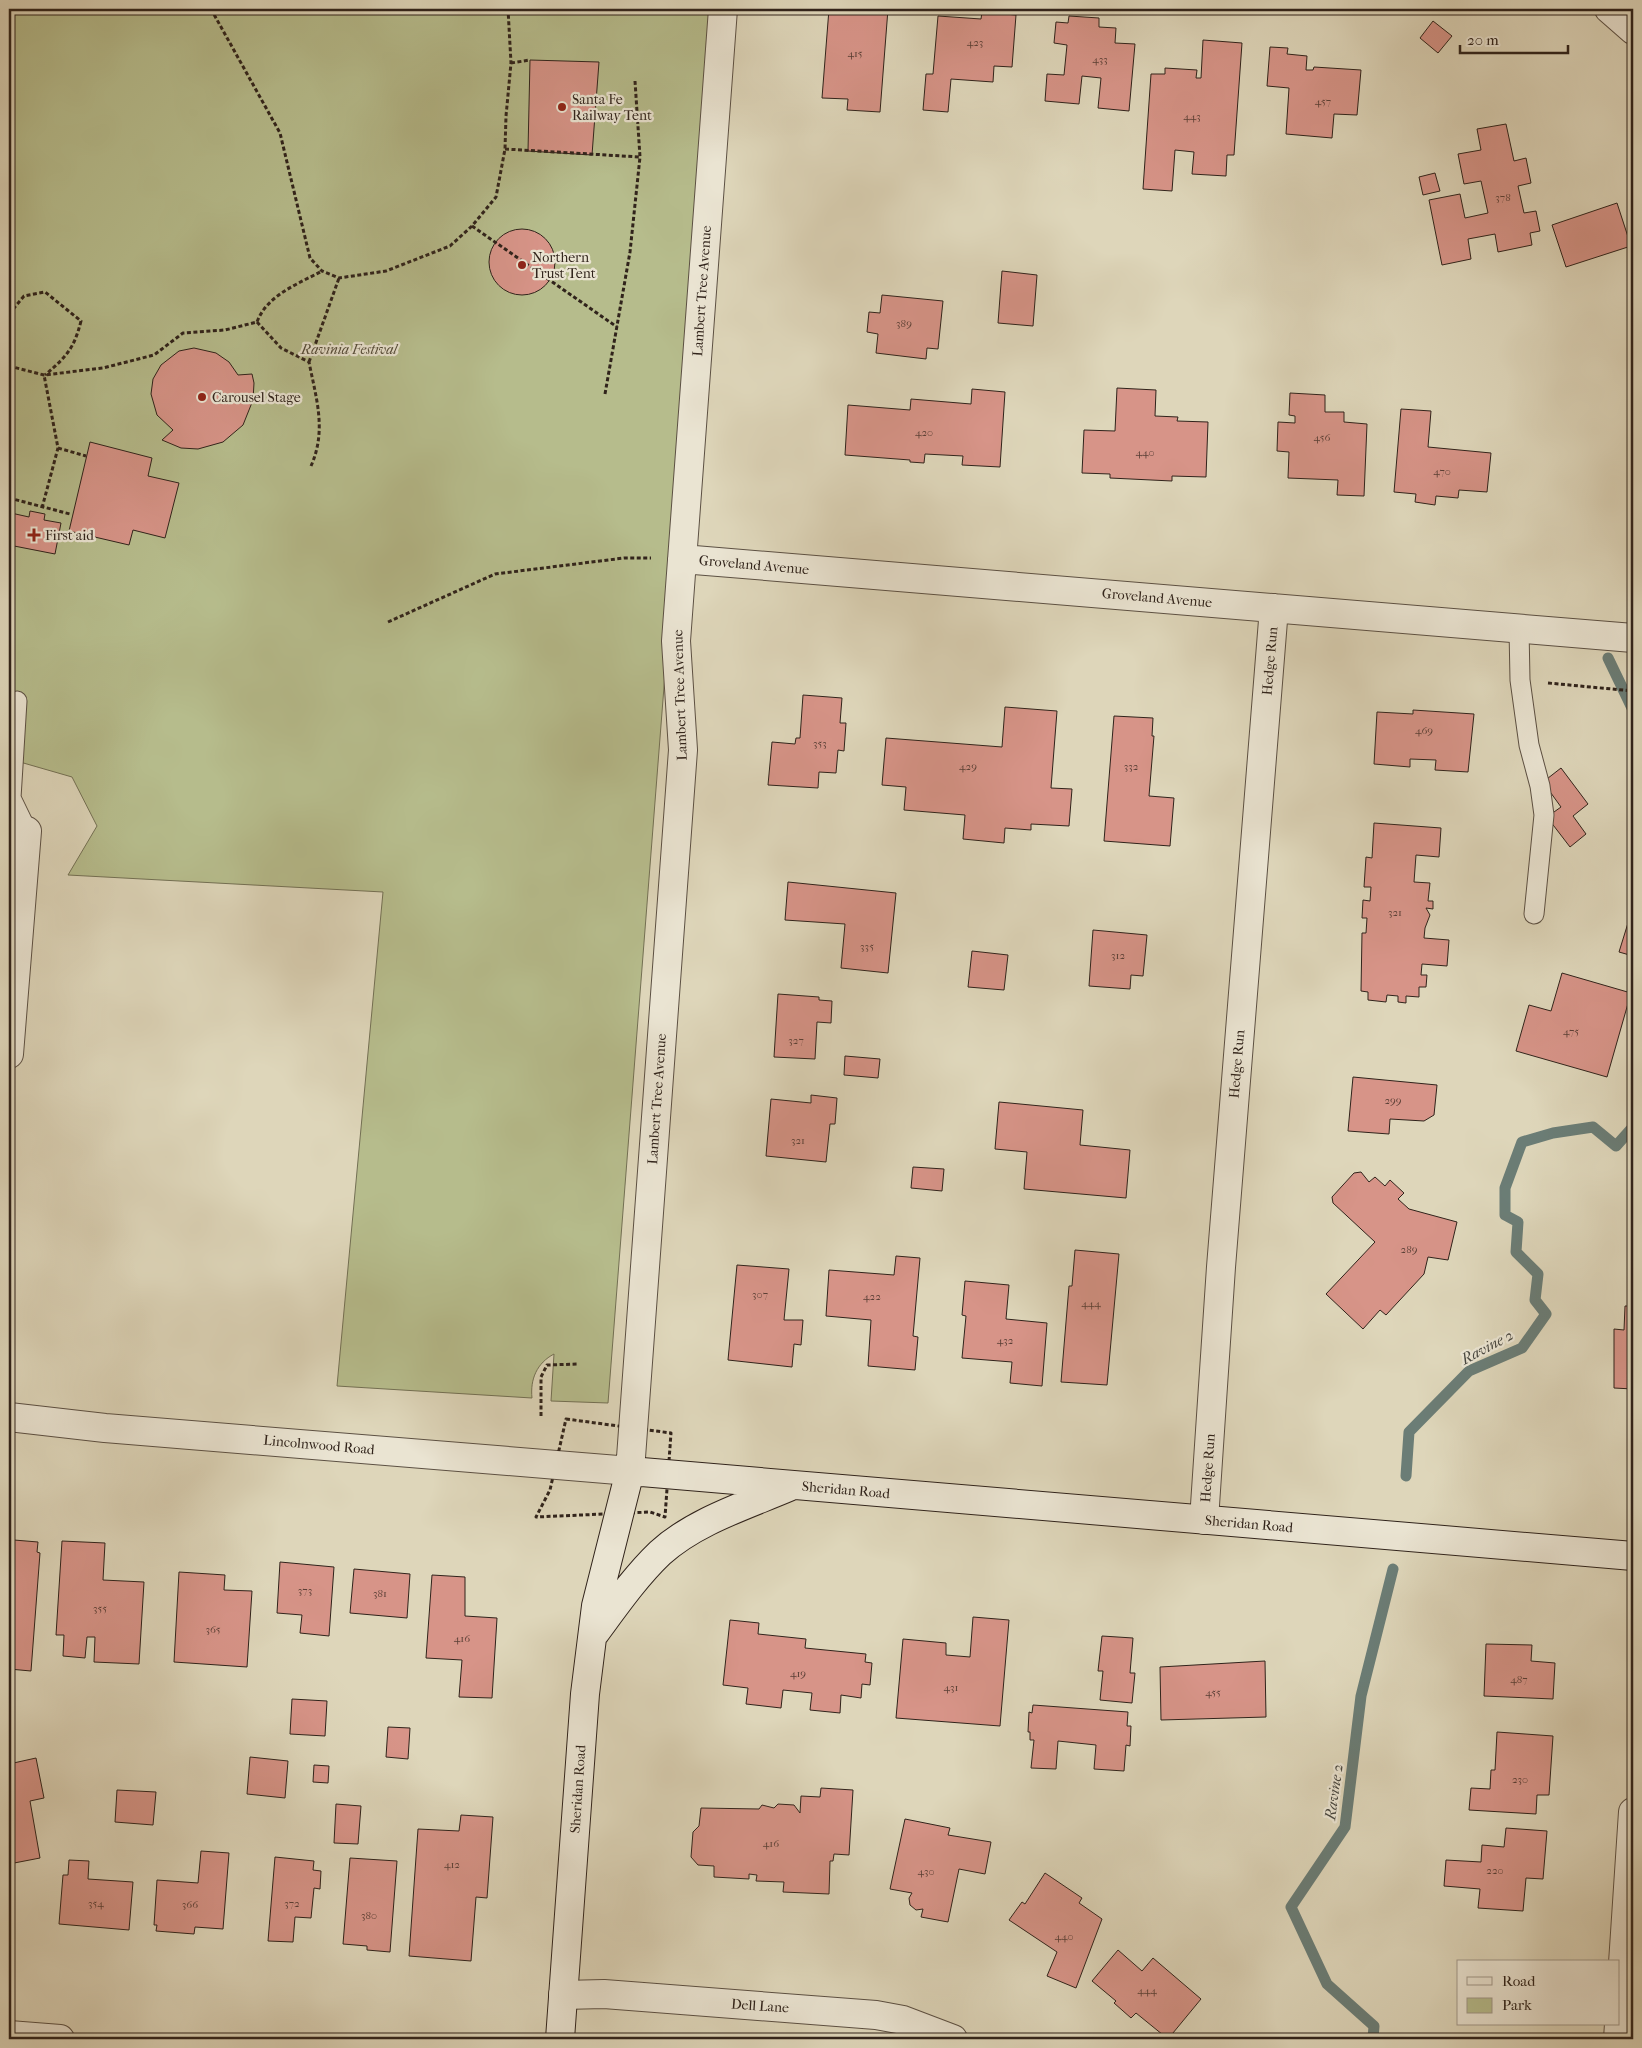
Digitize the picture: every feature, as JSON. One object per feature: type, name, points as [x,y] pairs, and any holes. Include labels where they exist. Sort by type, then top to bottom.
[{"type":"street","name":"Lambert Tree Avenue","points":[[630,1471],[683,750],[676,641],[723,9]]},
{"type":"street","points":[[1609,9],[1633,30]]},
{"type":"street","name":"Groveland Avenue","points":[[682,559],[1633,638]]},
{"type":"street","name":"Hedge Run","points":[[1204,1520],[1221,1267],[1274,608]]},
{"type":"street","points":[[9,1054],[27,831]]},
{"type":"street","name":"Lincolnwood Road","points":[[9,1417],[115,1428],[630,1471]]},
{"type":"street","name":"Sheridan Road","points":[[560,2039],[585,1694],[592,1637],[596,1606],[630,1471],[1633,1556]]},
{"type":"street","points":[[592,1637],[633,1583],[661,1552],[694,1530],[793,1485]]},
{"type":"street","points":[[1620,2009],[1633,1812]]},
{"type":"street","name":"Dell Lane","points":[[563,1995],[604,1994],[876,2015],[903,2020],[953,2039]]},
{"type":"street","points":[[1618,2039],[1619,2026]]},
{"type":"street","points":[[9,2035],[60,2039]]},
{"type":"lane","points":[[1519,629],[1521,689],[1529,745],[1540,786],[1544,815],[1534,914]]},
{"type":"lane","points":[[17,701],[10,798],[27,831]]},
{"type":"path","points":[[212,9],[280,133],[310,258],[322,271],[339,278],[386,271],[450,246],[472,226],[496,197],[505,150],[511,63],[508,9]]},
{"type":"path","points":[[511,63],[530,60]]},
{"type":"path","points":[[605,394],[630,252],[640,157],[635,81]]},
{"type":"path","points":[[505,150],[640,157]]},
{"type":"path","points":[[472,226],[617,327]]},
{"type":"path","points":[[257,322],[262,308],[276,296],[322,271]]},
{"type":"path","points":[[311,466],[317,453],[321,428],[309,362],[339,278]]},
{"type":"path","points":[[9,314],[24,296],[45,292],[81,321],[76,342],[64,359],[44,375]]},
{"type":"path","points":[[257,322],[281,348],[309,362]]},
{"type":"path","points":[[9,366],[44,375],[120,364],[154,355],[183,333],[225,330],[257,322]]},
{"type":"path","points":[[42,508],[58,448],[44,375]]},
{"type":"path","points":[[58,448],[86,456]]},
{"type":"path","points":[[9,498],[70,514]]},
{"type":"path","points":[[388,622],[495,574],[624,558],[682,559]]},
{"type":"path","points":[[1541,682],[1633,691]]},
{"type":"path","points":[[541,1416],[542,1377],[547,1365],[578,1364]]},
{"type":"green space","name":"Ravinia Festival","points":[[9,9],[717,9],[608,1403],[551,1401],[554,1354],[543,1362],[536,1372],[532,1384],[532,1398],[337,1386],[383,892],[68,875],[97,826],[72,777],[13,760],[9,763]]},
{"type":"building","points":[[829,9],[888,9],[880,112],[847,110],[848,99],[822,98]]},
{"type":"building","points":[[982,12],[1016,15],[1012,67],[994,66],[993,82],[951,79],[948,112],[923,110],[926,74],[933,74],[938,16],[981,19]]},
{"type":"building","points":[[1069,16],[1099,18],[1099,27],[1116,28],[1115,43],[1135,44],[1129,111],[1098,108],[1101,78],[1082,76],[1079,104],[1045,101],[1047,74],[1064,75],[1067,45],[1054,43],[1056,22],[1068,23]]},
{"type":"building","points":[[1433,21],[1452,36],[1438,53],[1420,38]]},
{"type":"building","points":[[1203,40],[1242,43],[1234,155],[1227,155],[1226,176],[1192,174],[1194,152],[1175,150],[1172,191],[1143,189],[1151,74],[1165,74],[1165,68],[1197,70],[1196,78],[1201,78]]},
{"type":"building","points":[[1270,47],[1288,48],[1287,54],[1307,56],[1306,70],[1313,70],[1314,67],[1361,70],[1357,115],[1334,114],[1332,138],[1286,134],[1289,88],[1267,86]]},
{"type":"building","name":"Santa Fe Railway Tent","points":[[530,60],[599,62],[592,155],[528,151]]},
{"type":"building","points":[[1506,124],[1514,161],[1526,158],[1531,183],[1518,186],[1524,213],[1536,211],[1540,231],[1530,233],[1532,245],[1498,252],[1495,234],[1468,239],[1471,259],[1442,265],[1429,200],[1460,194],[1465,218],[1488,213],[1481,181],[1464,184],[1458,154],[1481,150],[1477,129]]},
{"type":"building","points":[[1435,173],[1440,191],[1423,195],[1419,177]]},
{"type":"building","points":[[1617,203],[1631,246],[1566,267],[1552,225]]},
{"type":"building","name":"Northern Trust Tent","points":[[522,229],[535,232],[545,239],[552,249],[555,262],[552,275],[545,285],[535,292],[522,295],[509,292],[499,285],[492,275],[489,262],[492,249],[499,239],[509,232]]},
{"type":"building","points":[[1002,271],[1037,275],[1033,326],[998,323]]},
{"type":"building","points":[[882,295],[943,301],[938,349],[927,348],[926,359],[876,353],[878,334],[867,332],[869,312],[880,313]]},
{"type":"building","name":"Carousel Stage","points":[[194,348],[216,353],[229,362],[238,375],[252,374],[254,383],[253,400],[243,425],[223,442],[198,449],[181,448],[162,440],[173,430],[157,415],[151,394],[153,379],[161,365],[179,351]]},
{"type":"building","points":[[1117,388],[1156,390],[1155,416],[1178,417],[1177,421],[1208,422],[1206,477],[1172,476],[1172,481],[1110,478],[1110,474],[1082,473],[1084,430],[1115,431]]},
{"type":"building","points":[[972,389],[1005,392],[1000,467],[962,465],[963,456],[925,454],[924,463],[910,462],[910,460],[845,455],[848,405],[910,410],[911,399],[971,404]]},
{"type":"building","points":[[1290,393],[1325,395],[1325,412],[1344,412],[1344,422],[1367,424],[1364,496],[1337,495],[1338,480],[1288,478],[1289,452],[1277,451],[1278,422],[1295,423],[1295,416],[1289,415]]},
{"type":"building","points":[[1401,409],[1431,411],[1428,447],[1491,453],[1487,492],[1459,490],[1458,498],[1436,496],[1435,505],[1415,502],[1416,494],[1394,492]]},
{"type":"building","points":[[90,442],[152,458],[148,476],[179,483],[165,538],[133,530],[129,545],[69,531]]},
{"type":"building","name":"First aid","points":[[30,511],[45,514],[44,520],[61,523],[55,554],[9,545],[11,513],[29,517]]},
{"type":"building","points":[[803,695],[842,698],[840,723],[846,723],[844,751],[838,750],[836,773],[819,772],[818,788],[768,785],[772,742],[795,744],[796,738],[800,738]]},
{"type":"building","points":[[1005,707],[1057,711],[1051,788],[1072,789],[1069,826],[1031,824],[1031,830],[1005,828],[1004,843],[963,839],[965,815],[904,810],[906,787],[882,785],[886,738],[1002,747]]},
{"type":"building","points":[[1413,710],[1474,714],[1468,772],[1435,770],[1436,760],[1410,759],[1410,767],[1374,764],[1377,712],[1413,714]]},
{"type":"building","points":[[1114,716],[1153,718],[1152,736],[1154,736],[1149,796],[1174,798],[1170,846],[1104,841]]},
{"type":"building","points":[[1561,768],[1588,804],[1573,816],[1586,834],[1570,847],[1547,817],[1561,807],[1543,782]]},
{"type":"building","points":[[1374,823],[1441,828],[1439,857],[1416,855],[1414,882],[1430,883],[1428,901],[1433,901],[1433,909],[1426,908],[1430,915],[1425,928],[1424,938],[1449,940],[1447,966],[1422,964],[1421,975],[1427,975],[1426,987],[1419,987],[1419,997],[1406,996],[1406,1003],[1398,1002],[1398,996],[1387,995],[1386,1002],[1368,1000],[1368,992],[1361,991],[1362,933],[1366,933],[1367,918],[1362,918],[1363,900],[1370,901],[1371,887],[1364,887],[1366,857],[1372,858]]},
{"type":"building","points":[[788,882],[896,893],[888,973],[841,968],[845,924],[785,920]]},
{"type":"building","points":[[1628,923],[1633,925],[1633,956],[1619,952]]},
{"type":"building","points":[[1093,930],[1147,935],[1143,976],[1131,975],[1130,989],[1089,986]]},
{"type":"building","points":[[972,951],[1008,955],[1004,990],[968,987]]},
{"type":"building","points":[[1562,973],[1631,993],[1607,1077],[1516,1051],[1529,1005],[1551,1011]]},
{"type":"building","points":[[778,994],[819,997],[819,1000],[832,1001],[831,1023],[817,1022],[815,1059],[774,1057]]},
{"type":"building","points":[[845,1056],[880,1059],[878,1078],[844,1075]]},
{"type":"building","points":[[1353,1077],[1437,1085],[1434,1115],[1424,1121],[1390,1119],[1389,1134],[1348,1131]]},
{"type":"building","points":[[811,1095],[837,1098],[835,1124],[830,1124],[826,1162],[766,1156],[771,1099],[811,1103]]},
{"type":"building","points":[[999,1102],[1083,1110],[1080,1145],[1130,1150],[1126,1198],[1024,1189],[1027,1152],[995,1149]]},
{"type":"building","points":[[913,1167],[944,1169],[942,1191],[911,1188]]},
{"type":"building","points":[[1361,1172],[1369,1182],[1375,1177],[1385,1186],[1390,1180],[1404,1193],[1398,1199],[1409,1209],[1457,1222],[1448,1260],[1428,1257],[1424,1274],[1386,1315],[1380,1310],[1363,1329],[1326,1294],[1375,1242],[1333,1203],[1332,1197],[1354,1173]]},
{"type":"building","points":[[1075,1250],[1119,1254],[1107,1385],[1061,1382],[1069,1286],[1072,1286]]},
{"type":"building","points":[[896,1256],[920,1258],[913,1336],[918,1337],[915,1370],[868,1366],[871,1320],[826,1316],[829,1270],[894,1275]]},
{"type":"building","points":[[737,1265],[789,1269],[784,1320],[803,1320],[801,1345],[794,1344],[792,1367],[728,1360]]},
{"type":"building","points":[[965,1281],[1009,1285],[1006,1319],[1047,1323],[1042,1386],[1010,1383],[1012,1362],[962,1358],[966,1316],[962,1315]]},
{"type":"building","points":[[1625,1306],[1633,1306],[1633,1389],[1614,1388],[1614,1329],[1624,1330]]},
{"type":"building","points":[[14,1540],[38,1542],[37,1552],[40,1553],[31,1671],[9,1669],[9,1550],[13,1551]]},
{"type":"building","points":[[62,1541],[105,1543],[103,1580],[144,1582],[139,1664],[94,1662],[95,1637],[87,1637],[85,1658],[63,1656],[64,1635],[56,1635]]},
{"type":"building","points":[[280,1562],[334,1567],[329,1636],[300,1633],[302,1615],[277,1613]]},
{"type":"building","points":[[354,1569],[410,1574],[407,1618],[350,1613]]},
{"type":"building","points":[[179,1572],[225,1575],[224,1590],[252,1591],[247,1667],[174,1662]]},
{"type":"building","points":[[432,1575],[465,1577],[465,1616],[497,1618],[492,1698],[459,1697],[462,1660],[426,1658]]},
{"type":"building","points":[[973,1617],[1009,1620],[1000,1726],[896,1718],[903,1639],[946,1643],[946,1655],[970,1657]]},
{"type":"building","points":[[730,1620],[759,1623],[758,1634],[806,1639],[805,1648],[866,1654],[865,1662],[872,1663],[870,1685],[862,1684],[861,1698],[841,1695],[840,1713],[810,1710],[812,1693],[783,1690],[781,1708],[746,1704],[748,1688],[723,1685]]},
{"type":"building","points":[[1102,1636],[1133,1638],[1130,1673],[1135,1673],[1132,1703],[1100,1700],[1103,1671],[1098,1671]]},
{"type":"building","points":[[1486,1644],[1532,1645],[1531,1661],[1555,1663],[1553,1699],[1484,1696]]},
{"type":"building","points":[[1265,1661],[1266,1717],[1161,1720],[1160,1667]]},
{"type":"building","points":[[292,1699],[327,1701],[325,1736],[290,1734]]},
{"type":"building","points":[[1033,1705],[1128,1712],[1127,1726],[1131,1726],[1130,1746],[1126,1745],[1124,1771],[1094,1769],[1096,1745],[1058,1741],[1056,1769],[1031,1768],[1034,1740],[1030,1740],[1030,1732],[1028,1732],[1029,1712],[1032,1713]]},
{"type":"building","points":[[388,1727],[410,1728],[408,1759],[386,1757]]},
{"type":"building","points":[[1497,1732],[1553,1736],[1549,1795],[1537,1795],[1536,1814],[1469,1810],[1471,1788],[1490,1789],[1491,1770],[1495,1770]]},
{"type":"building","points":[[250,1757],[288,1761],[285,1798],[247,1794]]},
{"type":"building","points":[[36,1758],[44,1798],[30,1801],[40,1858],[9,1864],[9,1764]]},
{"type":"building","points":[[314,1765],[329,1766],[328,1783],[313,1782]]},
{"type":"building","points":[[821,1788],[853,1790],[849,1855],[834,1854],[833,1861],[830,1861],[829,1894],[783,1892],[784,1882],[756,1881],[757,1875],[749,1874],[749,1879],[714,1877],[714,1866],[698,1865],[691,1857],[693,1832],[699,1826],[701,1808],[759,1809],[762,1805],[774,1808],[778,1804],[794,1805],[800,1813],[801,1796],[820,1797]]},
{"type":"building","points":[[117,1790],[156,1792],[153,1825],[115,1822]]},
{"type":"building","points":[[336,1804],[361,1806],[358,1844],[334,1843]]},
{"type":"building","points":[[461,1815],[493,1817],[487,1898],[476,1897],[471,1961],[409,1956],[418,1829],[459,1831]]},
{"type":"building","points":[[905,1819],[950,1828],[948,1835],[991,1842],[985,1874],[959,1869],[948,1922],[921,1917],[923,1909],[916,1910],[910,1905],[909,1898],[912,1893],[890,1889]]},
{"type":"building","points":[[1506,1828],[1547,1831],[1543,1879],[1526,1878],[1523,1911],[1478,1908],[1480,1889],[1444,1886],[1446,1860],[1481,1862],[1482,1845],[1504,1847]]},
{"type":"building","points":[[201,1851],[229,1853],[223,1929],[195,1927],[194,1934],[156,1931],[157,1925],[154,1925],[157,1880],[198,1883]]},
{"type":"building","points":[[275,1857],[314,1861],[313,1870],[321,1871],[320,1889],[314,1888],[311,1918],[295,1917],[293,1942],[268,1941]]},
{"type":"building","points":[[350,1858],[397,1861],[390,1952],[367,1950],[367,1946],[343,1944]]},
{"type":"building","points":[[69,1860],[89,1861],[88,1879],[133,1882],[129,1930],[59,1924],[63,1875],[68,1875]]},
{"type":"building","points":[[1045,1873],[1082,1898],[1079,1903],[1102,1919],[1076,1988],[1047,1976],[1057,1952],[1009,1920],[1022,1902],[1025,1904]]},
{"type":"building","points":[[1118,1950],[1142,1971],[1153,1958],[1201,1999],[1168,2039],[1136,2013],[1131,2018],[1114,2003],[1116,2001],[1092,1981]]},
{"type":"waterway","name":"Ravine 2","points":[[1608,658],[1633,710]]},
{"type":"waterway","name":"Ravine 2","points":[[1406,1476],[1409,1432],[1469,1371],[1522,1348],[1546,1314],[1535,1300],[1538,1274],[1516,1252],[1518,1222],[1505,1215],[1505,1188],[1522,1142],[1553,1133],[1593,1127],[1616,1146],[1633,1127]]},
{"type":"waterway","name":"Ravine 2","points":[[1373,2039],[1374,2026],[1327,1984],[1291,1907],[1345,1827],[1361,1696],[1393,1569]]},
{"type":"place","name":"Santa Fe Railway Tent","points":[[562,107]]},
{"type":"place","name":"Northern Trust Tent","points":[[522,265]]},
{"type":"place","name":"Carousel Stage","points":[[202,397]]},
{"type":"place","name":"First aid","points":[[34,535]]}]
